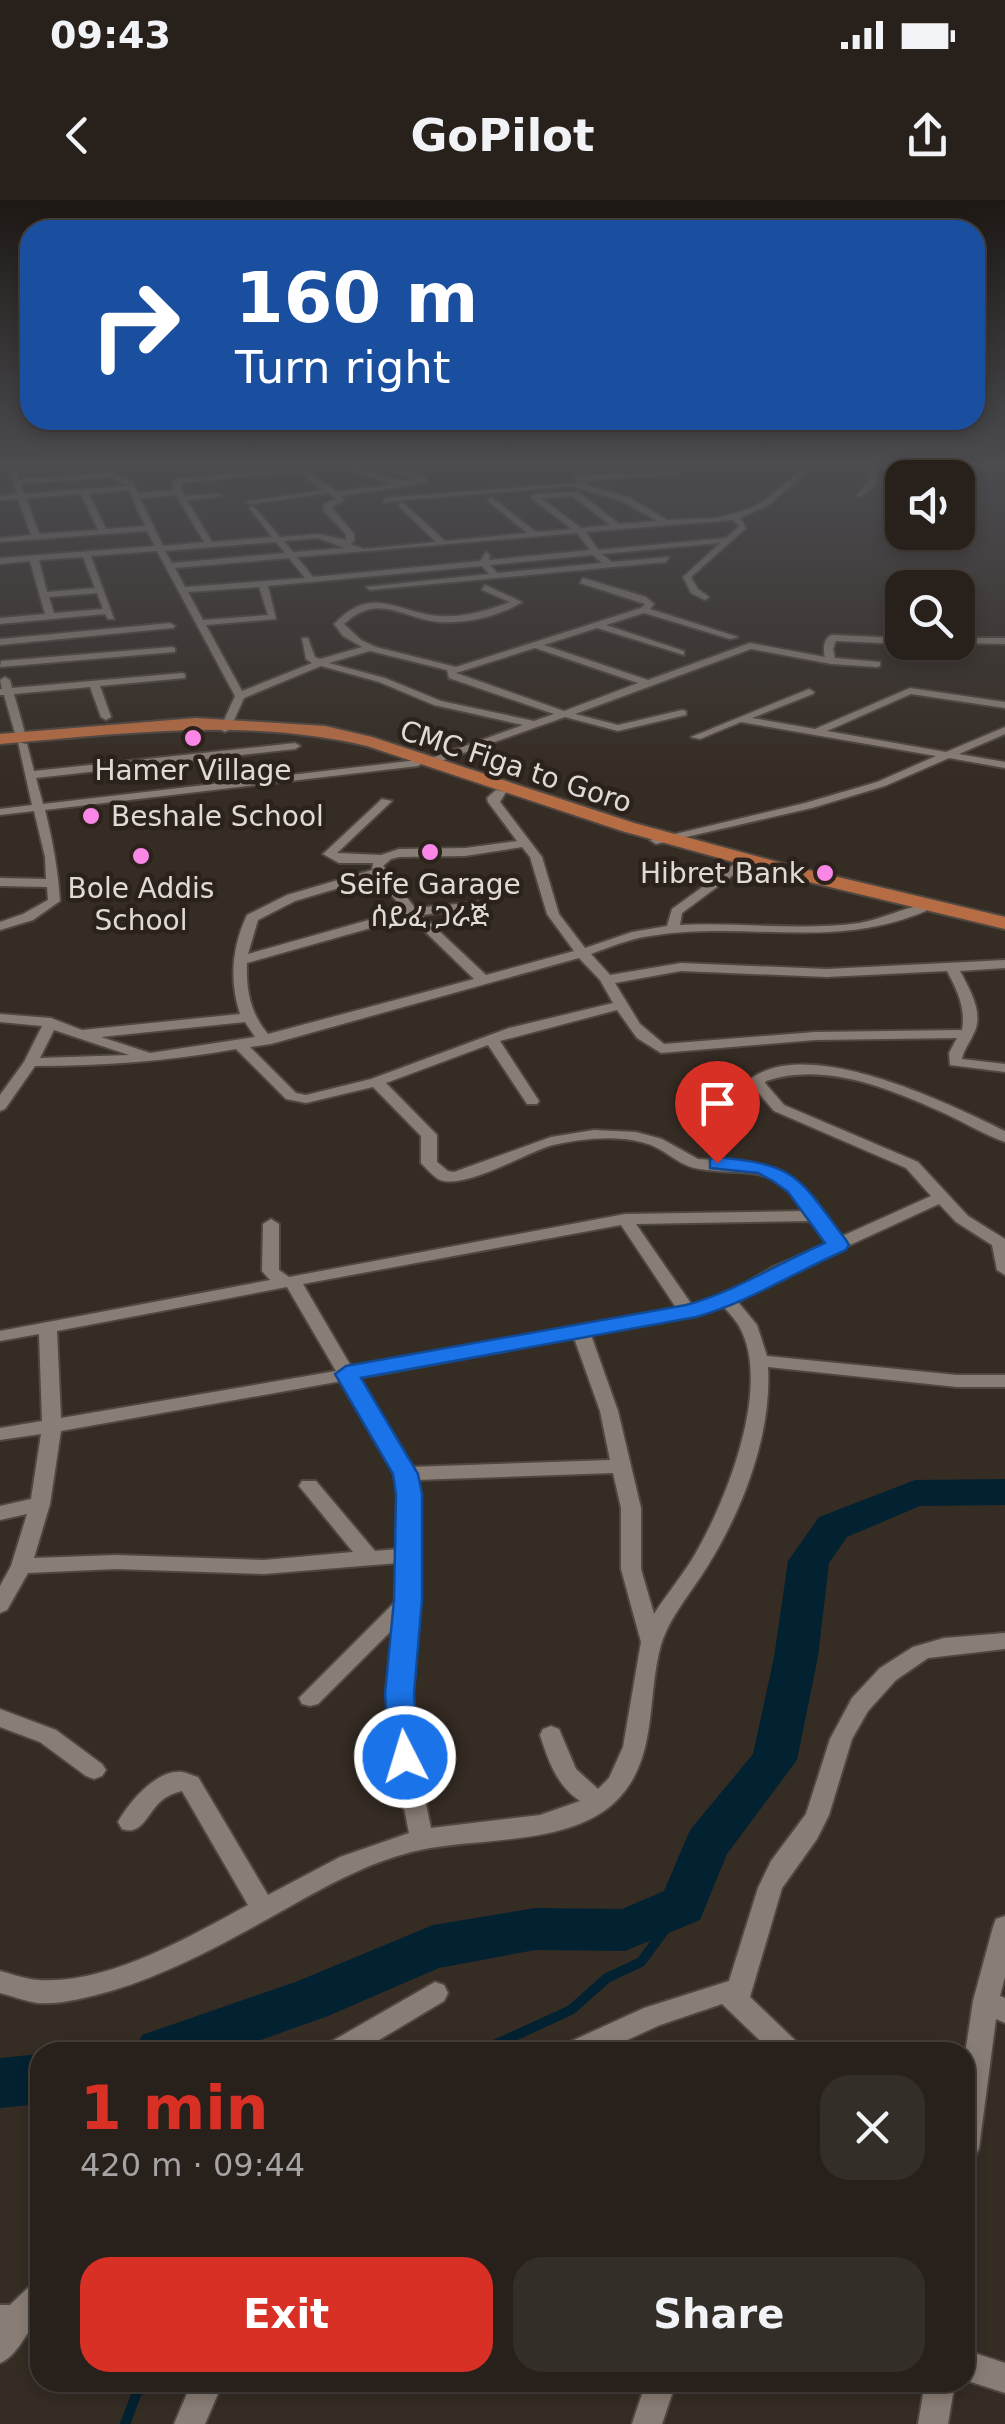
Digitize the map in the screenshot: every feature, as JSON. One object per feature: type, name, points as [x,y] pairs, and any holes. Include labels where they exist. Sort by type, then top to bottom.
[{"type":"main road","name":"CMC Figa to Goro","points":[[0,743],[226,726],[338,740],[421,760],[500,792],[740,864],[1005,926]]},
{"type":"main road","points":[[421,760],[661,838],[1005,926]]},
{"type":"street","points":[[36,566],[50,617]]},
{"type":"street","points":[[90,566],[117,631]]},
{"type":"street","points":[[169,566],[240,696]]},
{"type":"street","points":[[299,566],[311,580]]},
{"type":"street","points":[[182,590],[456,566]]},
{"type":"street","points":[[486,566],[495,576]]},
{"type":"street","points":[[370,587],[592,566]]},
{"type":"street","points":[[698,566],[687,577],[694,591],[705,598]]},
{"type":"street","points":[[485,588],[518,602],[443,620],[388,604],[351,612],[339,624],[342,632],[370,648],[452,668],[644,610],[650,604],[583,581]]},
{"type":"street","points":[[199,623],[273,617],[263,584]]},
{"type":"street","points":[[43,595],[99,590]]},
{"type":"street","points":[[644,610],[733,637]]},
{"type":"street","points":[[0,621],[108,611]]},
{"type":"street","points":[[597,624],[681,653]]},
{"type":"street","points":[[0,642],[170,626]]},
{"type":"street","points":[[831,661],[828,640],[832,638],[885,640]]},
{"type":"street","points":[[306,640],[312,658],[320,663],[382,680],[438,703],[533,724]]},
{"type":"street","points":[[975,641],[1005,641]]},
{"type":"street","points":[[532,644],[650,684]]},
{"type":"street","points":[[0,812],[421,760],[564,714],[750,646],[831,661],[877,664]]},
{"type":"street","points":[[226,726],[240,696],[320,663],[370,648]]},
{"type":"street","points":[[0,926],[54,901],[55,883],[40,808],[14,712],[4,692],[0,662],[172,650]]},
{"type":"street","points":[[452,668],[452,676],[618,728],[682,713]]},
{"type":"street","points":[[4,692],[182,676]]},
{"type":"street","points":[[94,684],[106,717]]},
{"type":"street","points":[[816,732],[910,691],[1005,705]]},
{"type":"street","points":[[696,737],[808,692]]},
{"type":"street","points":[[0,714],[14,712]]},
{"type":"street","points":[[740,719],[1005,765]]},
{"type":"street","points":[[661,838],[808,806],[880,784],[1003,732]]},
{"type":"street","points":[[30,775],[295,746]]},
{"type":"street","points":[[500,792],[492,798],[536,857],[554,914],[582,954],[607,980],[618,1006],[648,1044],[660,1049],[815,1036],[966,1034]]},
{"type":"street","points":[[386,801],[329,854],[380,866],[412,912],[482,979]]},
{"type":"street","points":[[266,1040],[248,1017],[241,995],[239,961],[252,918],[269,907],[380,866],[399,853],[466,852],[525,844]]},
{"type":"street","points":[[673,930],[676,912],[740,864]]},
{"type":"street","points":[[0,882],[55,883]]},
{"type":"street","points":[[239,961],[412,912],[474,905]]},
{"type":"street","points":[[30,1062],[69,1064],[242,1047],[642,934],[844,926],[908,916],[922,908]]},
{"type":"street","points":[[607,980],[681,966],[827,972],[1005,964]]},
{"type":"street","points":[[951,968],[967,999],[970,1024],[954,1053],[955,1062],[1005,1068]]},
{"type":"street","points":[[242,1047],[297,1099],[376,1082],[514,1031],[618,1006]]},
{"type":"street","points":[[85,1034],[248,1017]]},
{"type":"street","points":[[0,1018],[47,1020],[150,1058]]},
{"type":"street","points":[[1,1101],[52,1025]]},
{"type":"street","points":[[492,1040],[532,1102]]},
{"type":"street","points":[[1005,1137],[952,1111],[863,1077],[824,1070],[788,1070],[759,1078],[758,1084],[767,1098],[779,1108],[912,1165],[962,1218],[1002,1243],[1005,1270]]},
{"type":"street","points":[[376,1082],[429,1136],[429,1163],[444,1176],[461,1176],[525,1148],[562,1138],[587,1134],[650,1140],[698,1164],[762,1168],[796,1188],[838,1245]]},
{"type":"street","points":[[0,1434],[688,1312],[728,1300],[778,1271],[941,1197]]},
{"type":"street","points":[[0,1336],[626,1219],[814,1216]]},
{"type":"street","points":[[626,1219],[688,1312]]},
{"type":"street","points":[[271,1224],[271,1271],[279,1280],[294,1284],[406,1474],[408,1600],[400,1694],[405,1757],[422,1840]]},
{"type":"street","points":[[0,1982],[47,1990],[88,1988],[155,1965],[352,1863],[422,1840],[566,1818],[602,1800],[620,1784],[632,1755],[652,1642],[708,1546],[758,1410],[761,1361],[751,1327],[728,1300]]},
{"type":"street","points":[[0,1605],[20,1566],[40,1504],[52,1426],[48,1329]]},
{"type":"street","points":[[581,1332],[608,1411],[631,1508],[631,1569],[652,1642]]},
{"type":"street","points":[[761,1361],[956,1381],[1005,1381]]},
{"type":"street","points":[[406,1474],[620,1466]]},
{"type":"street","points":[[309,1486],[371,1560]]},
{"type":"street","points":[[0,1513],[40,1504]]},
{"type":"street","points":[[20,1566],[116,1562],[264,1568],[406,1555]]},
{"type":"street","points":[[310,1698],[408,1600]]},
{"type":"street","points":[[737,1998],[772,1884],[812,1826],[830,1786],[842,1736],[862,1700],[889,1674],[924,1650],[956,1642],[1005,1642]]},
{"type":"street","points":[[0,1718],[48,1736],[94,1770]]},
{"type":"street","points":[[551,1736],[561,1766],[583,1794],[602,1800]]},
{"type":"street","points":[[130,1822],[154,1792],[180,1780],[190,1784],[262,1908]]},
{"type":"street","points":[[975,2102],[996,2006],[1005,1927]]},
{"type":"street","points":[[598,2042],[726,1990],[779,2042]]},
{"type":"street","points":[[353,2042],[435,1993]]},
{"type":"street","points":[[0,2348],[8,2320],[30,2304]]},
{"type":"street","points":[[975,2368],[1005,2378]]},
{"type":"street","points":[[189,2424],[203,2392]]},
{"type":"street","points":[[647,2424],[658,2392]]},
{"type":"street","points":[[934,2424],[939,2392]]},
{"type":"waterway","points":[[190,2042],[310,2000],[433,1947],[535,1929],[625,1930],[683,1905],[707,1844],[774,1760],[796,1657],[809,1561],[833,1527],[915,1493],[1005,1492]]},
{"type":"waterway","points":[[501,2042],[571,2010],[607,1978],[641,1962],[683,1905]]},
{"type":"waterway","points":[[0,2083],[30,2080]]},
{"type":"waterway","points":[[125,2424],[137,2392]]},
{"type":"place","name":"Hamer Village","points":[[193,738]]},
{"type":"place","name":"Beshale School","points":[[91,816]]},
{"type":"place","name":"Seife Garage ሰይፈ ጋራጅ","points":[[430,852]]},
{"type":"place","name":"Bole Addis School","points":[[141,856]]},
{"type":"place","name":"Hibret Bank","points":[[825,873]]},
{"type":"route","points":[[405,1757],[400,1694],[408,1600],[406,1474],[346,1374],[688,1312],[728,1300],[778,1271],[838,1245],[796,1188],[780,1176],[762,1168],[717,1163]]}]
